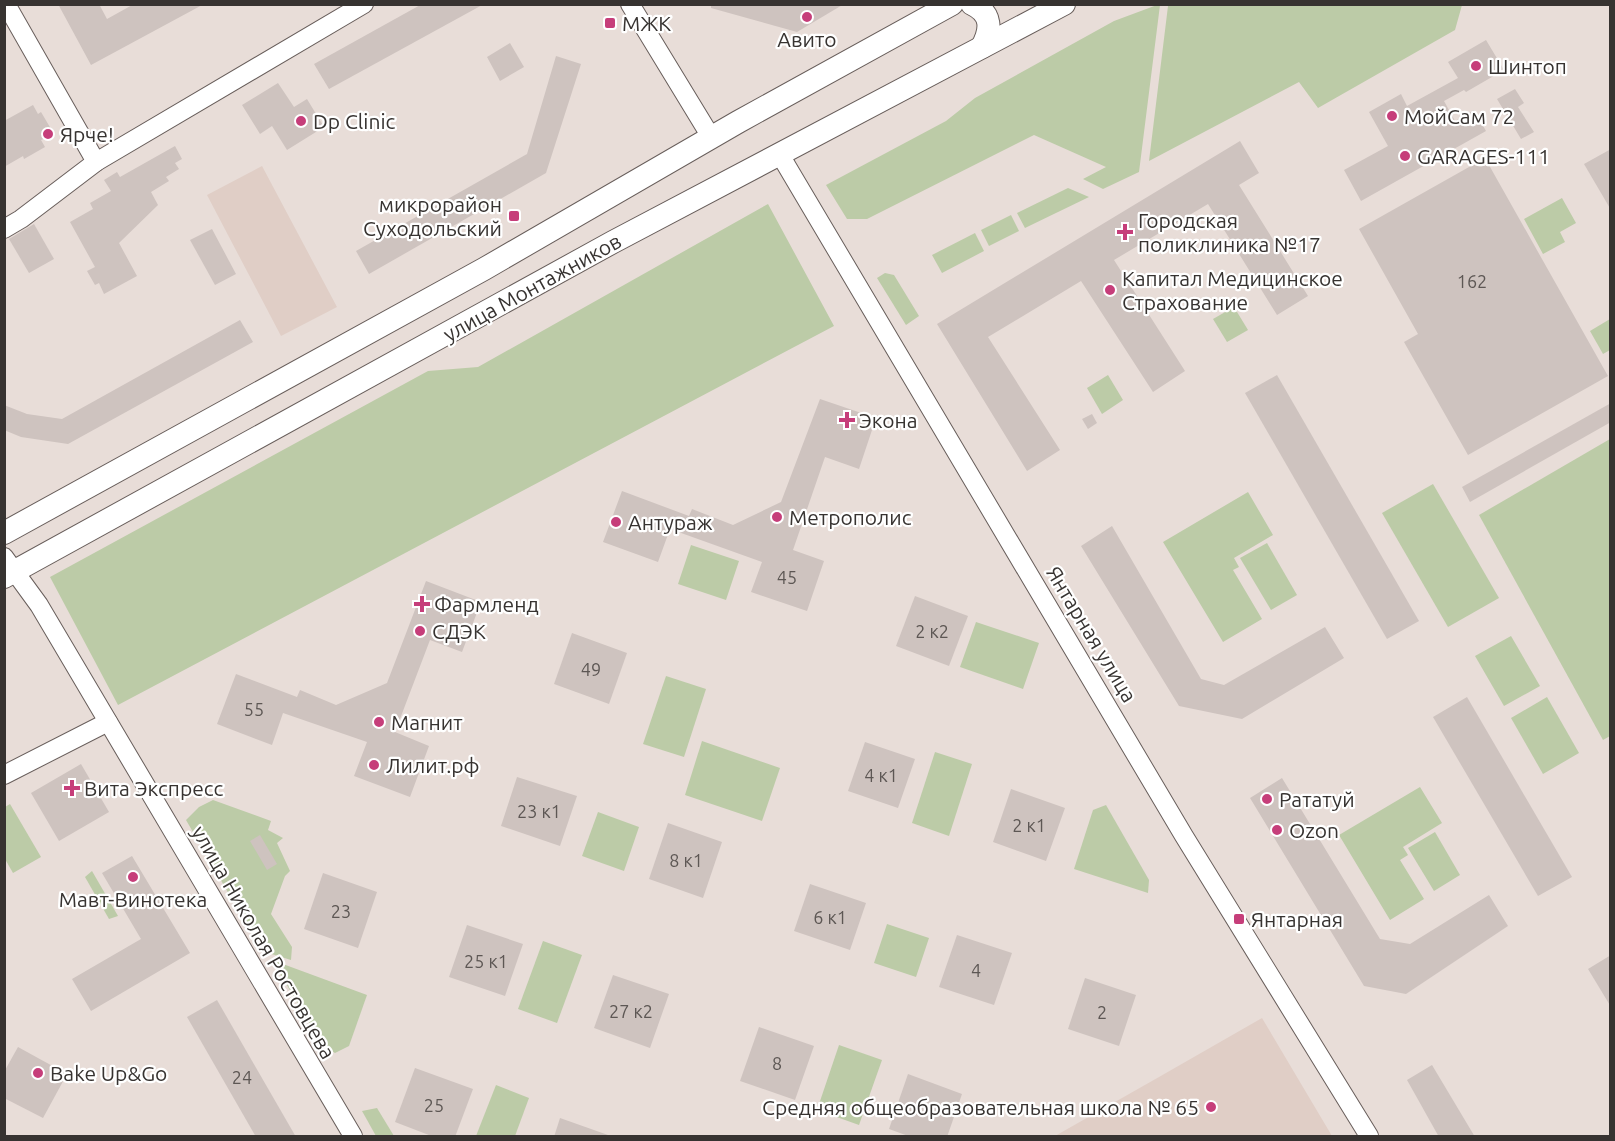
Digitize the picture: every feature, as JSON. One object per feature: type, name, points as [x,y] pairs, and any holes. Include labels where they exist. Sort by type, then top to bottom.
[{"type":"main road","name":"улица Монтажников","points":[[4,533],[484,269],[711,137],[952,4]]},
{"type":"main road","points":[[972,4],[988,18],[990,27],[982,47]]},
{"type":"main road","name":"улица Монтажников","points":[[8,568],[779,153],[1064,4]]},
{"type":"main road","points":[[484,269],[477,277],[478,294],[486,302],[504,303]]},
{"type":"street","points":[[6,4],[96,162]]},
{"type":"street","points":[[4,229],[21,219],[96,162],[364,4]]},
{"type":"street","points":[[630,4],[711,137]]},
{"type":"street","name":"Янтарная улица","points":[[779,153],[1184,836],[1369,1137]]},
{"type":"street","name":"улица Николая Ростовцева","points":[[8,568],[39,605],[352,1137]]},
{"type":"street","points":[[4,775],[108,722]]},
{"type":"shaded area","points":[[262,166],[337,307],[281,336],[207,195]]},
{"type":"shaded area","name":"Средняя общеобразовательная школа № 65","points":[[1262,1018],[1332,1136],[1055,1136],[1159,1077]]},
{"type":"green space","points":[[1160,5],[1139,172],[1103,189],[1083,179],[1106,167],[1034,135],[867,219],[847,219],[826,185],[946,121],[975,98],[1114,21]]},
{"type":"green space","points":[[1462,5],[1455,30],[1318,108],[1299,82],[1149,161],[1168,6]]},
{"type":"green space","points":[[1068,188],[1089,197],[1025,228],[1017,213]]},
{"type":"green space","points":[[1562,198],[1576,223],[1560,232],[1565,242],[1543,254],[1524,219]]},
{"type":"green space","points":[[768,204],[834,326],[118,705],[50,577],[428,371],[478,367]]},
{"type":"green space","points":[[1011,215],[1019,231],[989,246],[981,230]]},
{"type":"green space","points":[[975,233],[984,251],[942,273],[932,255]]},
{"type":"green space","points":[[885,273],[894,275],[919,316],[906,325],[877,278]]},
{"type":"green space","points":[[1234,307],[1248,330],[1227,342],[1213,319]]},
{"type":"green space","points":[[1610,319],[1610,350],[1603,354],[1590,331]]},
{"type":"green space","points":[[1108,375],[1123,400],[1102,414],[1087,388]]},
{"type":"green space","points":[[1610,439],[1610,736],[1603,740],[1479,515]]},
{"type":"green space","points":[[1433,484],[1499,598],[1448,627],[1382,513]]},
{"type":"green space","points":[[1248,492],[1273,535],[1234,558],[1239,567],[1233,570],[1262,619],[1223,642],[1163,542]]},
{"type":"green space","points":[[1267,543],[1297,595],[1271,610],[1240,558]]},
{"type":"green space","points":[[691,545],[739,561],[726,600],[678,584]]},
{"type":"green space","points":[[976,622],[1039,643],[1023,689],[960,667]]},
{"type":"green space","points":[[1511,636],[1540,686],[1504,706],[1475,656]]},
{"type":"green space","points":[[666,676],[706,689],[684,757],[643,744]]},
{"type":"green space","points":[[1547,697],[1579,753],[1543,774],[1511,718]]},
{"type":"green space","points":[[702,741],[780,768],[762,821],[685,795]]},
{"type":"green space","points":[[935,752],[972,764],[949,836],[912,823]]},
{"type":"green space","points":[[1420,787],[1442,823],[1403,847],[1408,855],[1400,860],[1424,899],[1390,920],[1339,835]]},
{"type":"green space","points":[[213,800],[271,821],[268,830],[283,838],[277,843],[290,871],[285,876],[271,914],[292,947],[291,960],[262,951],[186,820],[199,807]]},
{"type":"green space","points":[[10,804],[41,857],[13,873],[5,859],[5,807]]},
{"type":"green space","points":[[1106,805],[1149,880],[1148,893],[1074,869],[1093,810]]},
{"type":"green space","points":[[598,812],[639,827],[624,871],[582,856]]},
{"type":"green space","points":[[1435,832],[1460,875],[1434,891],[1408,848]]},
{"type":"green space","points":[[92,871],[118,916],[109,919],[85,877]]},
{"type":"green space","points":[[887,924],[929,938],[916,977],[874,963]]},
{"type":"green space","points":[[543,941],[582,955],[557,1023],[518,1009]]},
{"type":"green space","points":[[272,960],[367,995],[349,1046],[335,1053],[323,1046]]},
{"type":"green space","points":[[839,1045],[882,1060],[859,1125],[817,1110]]},
{"type":"green space","points":[[496,1085],[529,1098],[515,1136],[476,1136]]},
{"type":"green space","points":[[377,1108],[394,1136],[376,1136],[362,1111]]},
{"type":"building","points":[[58,4],[99,4],[107,19],[134,4],[204,4],[91,65]]},
{"type":"building","points":[[422,4],[484,4],[329,89],[314,64]]},
{"type":"building","points":[[711,4],[844,4],[797,32],[711,8]]},
{"type":"building","points":[[1486,40],[1504,70],[1466,92],[1464,90],[1444,101],[1455,121],[1474,110],[1486,131],[1361,201],[1344,170],[1388,146],[1369,112],[1401,94],[1407,106],[1458,78],[1448,62]]},
{"type":"building","points":[[510,43],[524,67],[500,81],[487,57]]},
{"type":"building","points":[[556,56],[581,64],[546,173],[369,274],[356,251],[527,154]]},
{"type":"building","points":[[278,83],[294,107],[307,99],[324,127],[287,150],[272,126],[260,134],[242,105]]},
{"type":"building","points":[[1515,89],[1524,103],[1518,107],[1534,132],[1521,139],[1497,99]]},
{"type":"building","points":[[33,105],[38,114],[41,112],[54,134],[41,140],[45,147],[4,167],[4,121]]},
{"type":"building","points":[[1240,141],[1259,173],[1239,185],[1308,296],[1277,315],[1208,204],[1114,260],[1185,371],[1153,392],[1081,281],[988,337],[1060,450],[1027,471],[937,324]]},
{"type":"building","points":[[175,146],[182,159],[175,163],[179,169],[166,177],[169,181],[151,192],[158,205],[119,243],[137,276],[104,294],[99,283],[95,285],[87,271],[95,267],[70,222],[93,209],[90,203],[111,191],[104,180],[117,172],[120,177]]},
{"type":"building","points":[[1611,149],[1611,210],[1584,164]]},
{"type":"building","points":[[1485,158],[1608,376],[1468,455],[1404,342],[1418,334],[1359,229]]},
{"type":"building","points":[[34,224],[54,259],[29,273],[9,239]]},
{"type":"building","points":[[212,229],[236,274],[215,285],[190,240]]},
{"type":"building","points":[[240,320],[253,342],[68,444],[21,437],[4,430],[4,405],[27,414],[62,419]]},
{"type":"building","points":[[1277,375],[1419,621],[1387,639],[1245,393]]},
{"type":"building","points":[[820,399],[876,418],[859,469],[825,457],[793,550],[824,561],[807,611],[751,592],[762,562],[670,529],[658,562],[603,542],[622,491],[689,516],[692,509],[733,525],[781,502]]},
{"type":"building","points":[[1611,403],[1611,422],[1470,502],[1462,487]]},
{"type":"building","points":[[1092,414],[1097,423],[1088,429],[1082,419]]},
{"type":"building","points":[[1112,526],[1201,679],[1224,685],[1325,627],[1344,658],[1242,719],[1179,706],[1081,546]]},
{"type":"building","points":[[426,581],[481,602],[462,652],[430,640],[395,732],[429,746],[410,797],[354,776],[367,742],[283,713],[272,745],[217,724],[236,674],[297,697],[300,690],[336,705],[387,683]]},
{"type":"building","points":[[915,596],[968,616],[949,666],[896,646]]},
{"type":"building","points":[[572,633],[627,653],[609,704],[554,684]]},
{"type":"building","points":[[1467,697],[1572,877],[1538,896],[1433,717]]},
{"type":"building","points":[[865,742],[915,759],[898,808],[848,791]]},
{"type":"building","points":[[81,764],[109,812],[59,841],[31,793]]},
{"type":"building","points":[[517,777],[577,796],[560,846],[501,826]]},
{"type":"building","points":[[1282,778],[1380,939],[1410,944],[1489,895],[1508,926],[1406,994],[1364,986],[1250,798]]},
{"type":"building","points":[[1011,789],[1065,808],[1046,861],[993,842]]},
{"type":"building","points":[[668,823],[722,842],[703,898],[649,879]]},
{"type":"building","points":[[260,835],[277,864],[267,870],[250,841]]},
{"type":"building","points":[[132,856],[190,953],[91,1011],[72,979],[141,939],[102,873]]},
{"type":"building","points":[[323,873],[377,892],[358,948],[304,929]]},
{"type":"building","points":[[810,884],[866,903],[850,950],[794,931]]},
{"type":"building","points":[[467,925],[523,944],[505,996],[449,977]]},
{"type":"building","points":[[957,935],[1012,953],[994,1005],[939,987]]},
{"type":"building","points":[[1611,955],[1611,1007],[1588,969]]},
{"type":"building","points":[[613,975],[669,994],[650,1048],[594,1028]]},
{"type":"building","points":[[1085,978],[1136,995],[1119,1046],[1068,1029]]},
{"type":"building","points":[[217,1000],[296,1137],[256,1137],[187,1017]]},
{"type":"building","points":[[759,1027],[814,1046],[795,1100],[740,1081]]},
{"type":"building","points":[[18,1047],[67,1074],[43,1118],[4,1098],[4,1072]]},
{"type":"building","points":[[1432,1065],[1475,1137],[1439,1137],[1407,1080]]},
{"type":"building","points":[[415,1068],[473,1089],[455,1137],[434,1137],[395,1122]]},
{"type":"building","points":[[908,1074],[962,1094],[947,1137],[911,1137],[889,1129]]},
{"type":"building","points":[[560,1118],[608,1135],[607,1137],[554,1137]]},
{"type":"place","name":"Авито","points":[[807,17]]},
{"type":"place","name":"МЖК","points":[[610,23]]},
{"type":"place","name":"Шинтоп","points":[[1476,66]]},
{"type":"place","name":"МойСам 72","points":[[1392,116]]},
{"type":"place","name":"Dp Clinic","points":[[301,121]]},
{"type":"place","name":"Ярче!","points":[[48,134]]},
{"type":"place","name":"GARAGES-111","points":[[1405,156]]},
{"type":"place","name":"микрорайон Суходольский","points":[[514,216]]},
{"type":"place","name":"Городская поликлиника №17","points":[[1125,232]]},
{"type":"place","name":"Капитал Медицинское Страхование","points":[[1110,290]]},
{"type":"place","name":"Экона","points":[[847,420]]},
{"type":"place","name":"Метрополис","points":[[777,517]]},
{"type":"place","name":"Антураж","points":[[616,522]]},
{"type":"place","name":"Фармленд","points":[[422,604]]},
{"type":"place","name":"СДЭК","points":[[420,631]]},
{"type":"place","name":"Магнит","points":[[379,722]]},
{"type":"place","name":"Лилит.рф","points":[[374,765]]},
{"type":"place","name":"Вита Экспресс","points":[[72,788]]},
{"type":"place","name":"Рататуй","points":[[1267,799]]},
{"type":"place","name":"Ozon","points":[[1277,830]]},
{"type":"place","name":"Мавт-Винотека","points":[[133,877]]},
{"type":"place","name":"Янтарная","points":[[1239,919]]},
{"type":"place","name":"Bake Up&Go","points":[[38,1073]]},
{"type":"place","name":"Средняя общеобразовательная школа № 65","points":[[1211,1107]]}]
